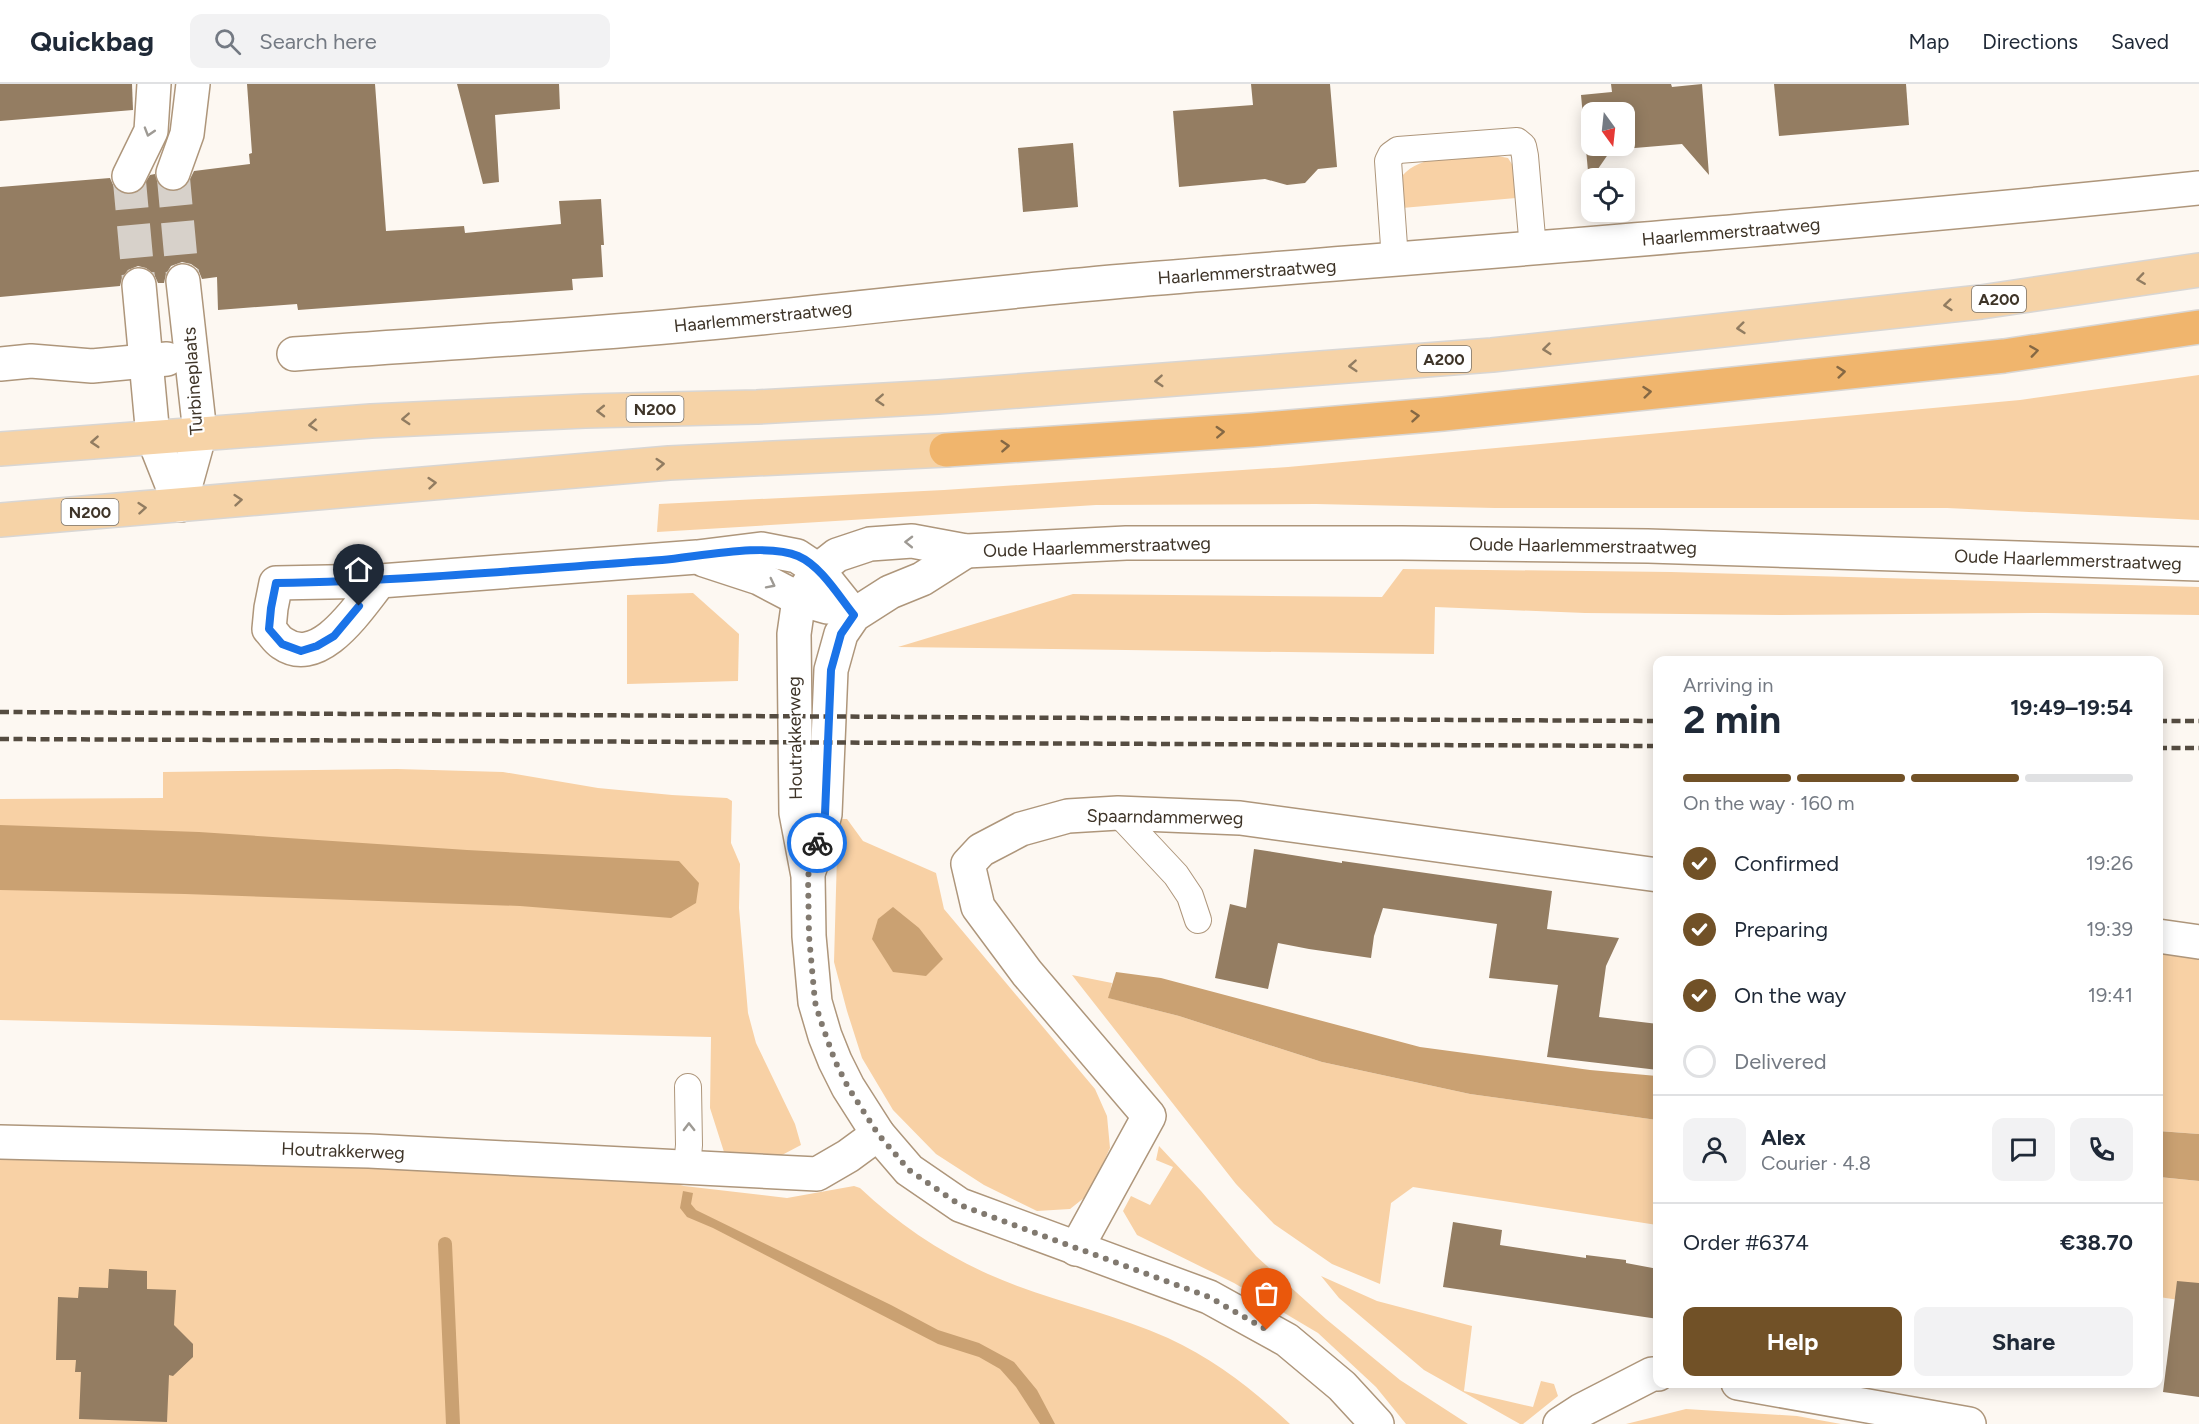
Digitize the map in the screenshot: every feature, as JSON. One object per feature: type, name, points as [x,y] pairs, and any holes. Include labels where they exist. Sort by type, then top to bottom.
[{"type":"highway","points":[[946,450],[1252,430],[1443,414],[2004,356],[2199,327]]},
{"type":"main road","name":"A200","points":[[1087,386],[1492,355],[1981,302],[2199,270]]},
{"type":"main road","name":"N200","points":[[0,449],[371,421],[585,411],[757,407],[1087,386]]},
{"type":"main road","name":"N200","points":[[0,520],[658,464],[946,450]]},
{"type":"street","points":[[129,176],[151,131],[154,84]]},
{"type":"street","points":[[173,173],[187,134],[193,84]]},
{"type":"street","name":"Haarlemmerstraatweg","points":[[294,354],[700,324],[1039,289],[1533,249],[2048,204],[2199,188]]},
{"type":"street","name":"Turbineplaats","points":[[180,505],[200,434],[183,281]]},
{"type":"street","points":[[139,285],[153,437],[180,505]]},
{"type":"street","points":[[0,364],[31,361],[92,366],[193,358]]},
{"type":"street","name":"Oude Haarlemmerstraatweg","points":[[800,599],[818,570],[837,555],[870,544],[912,541],[966,551],[1126,543],[1402,543],[1648,546],[2199,564]]},
{"type":"street","points":[[380,581],[334,636],[317,646],[301,651],[282,644],[269,629],[276,583],[380,581],[697,558],[761,549],[797,556],[818,570],[854,615]]},
{"type":"street","name":"Oude Haarlemmerstraatweg","points":[[854,615],[890,592],[922,579],[966,551]]},
{"type":"street","points":[[697,558],[759,578],[800,599],[854,615]]},
{"type":"street","name":"Houtrakkerweg","points":[[800,599],[794,634],[796,813],[808,876],[809,936],[815,1002],[835,1061],[848,1087],[878,1134],[909,1170],[960,1205],[1209,1297],[1287,1340],[1342,1386],[1377,1424]]},
{"type":"street","name":"Houtrakkerweg","points":[[808,876],[825,814],[831,670],[841,634],[854,615]]},
{"type":"street","name":"Spaarndammerweg","points":[[1076,1249],[1149,1116],[1027,973],[978,907],[968,864],[981,850],[1021,829],[1068,816],[1118,813],[1240,818],[1653,874]]},
{"type":"street","points":[[2163,937],[2199,942]]},
{"type":"street","name":"Houtrakkerweg","points":[[0,1142],[369,1151],[817,1174],[848,1156],[878,1134]]},
{"type":"street","points":[[1560,1424],[1653,1374]]},
{"type":"street","points":[[1763,1388],[1935,1422],[1969,1424]]},
{"type":"lane","points":[[1395,260],[1388,161],[1390,155],[1398,150],[1517,141],[1523,146],[1525,156],[1533,249]]},
{"type":"lane","points":[[1118,813],[1176,875],[1190,896],[1198,920]]},
{"type":"lane","points":[[687,1167],[688,1087]]},
{"type":"shaded area","points":[[1487,154],[1508,158],[1517,172],[1516,198],[1402,208],[1402,176],[1410,169],[1430,160]]},
{"type":"shaded area","points":[[2199,375],[2199,520],[1947,508],[1096,505],[657,532],[659,504],[944,490],[1288,467],[2020,400]]},
{"type":"shaded area","points":[[1403,569],[1671,572],[2199,587],[2199,615],[1585,613],[1435,607],[1434,654],[898,647],[1073,594],[1382,597]]},
{"type":"shaded area","points":[[693,593],[739,634],[738,681],[627,684],[627,595]]},
{"type":"shaded area","points":[[397,769],[503,772],[598,788],[727,798],[732,801],[731,843],[740,864],[739,908],[748,1013],[756,1043],[795,1124],[801,1145],[782,1155],[729,1157],[724,1152],[710,1108],[711,1037],[0,1020],[0,799],[163,798],[163,772]]},
{"type":"shaded area","points":[[838,819],[847,819],[863,841],[936,873],[944,909],[1095,1089],[1107,1116],[1110,1148],[1089,1194],[1070,1209],[1037,1211],[984,1185],[936,1154],[893,1110],[862,1058],[834,962]]},
{"type":"shaded area","points":[[0,825],[199,832],[467,850],[679,861],[699,883],[696,903],[671,918],[520,906],[0,890]]},
{"type":"shaded area","points":[[893,907],[919,928],[943,959],[926,976],[893,972],[872,939],[878,919]]},
{"type":"shaded area","points":[[2163,952],[2199,956],[2199,1134],[2163,1131]]},
{"type":"shaded area","points":[[1116,972],[1161,978],[1420,1047],[1590,1070],[1653,1076],[1653,1119],[1470,1094],[1322,1062],[1179,1016],[1108,998]]},
{"type":"shaded area","points":[[1072,975],[1112,983],[1109,998],[1179,1016],[1322,1062],[1470,1094],[1653,1119],[1653,1224],[1413,1187],[1391,1203],[1380,1284],[1332,1264],[1274,1224],[1236,1184]]},
{"type":"shaded area","points":[[2163,1131],[2199,1134],[2199,1181],[2163,1177]]},
{"type":"shaded area","points":[[1159,1146],[1256,1256],[1326,1319],[1400,1380],[1468,1424],[1406,1424],[1376,1387],[1318,1333],[1234,1283],[1137,1235],[1123,1211],[1131,1196],[1150,1205],[1173,1167],[1156,1160]]},
{"type":"shaded area","points":[[0,1158],[651,1176],[684,1186],[787,1198],[854,1186],[860,1188],[920,1236],[971,1266],[1032,1291],[1146,1329],[1185,1346],[1232,1376],[1290,1424],[0,1424]]},
{"type":"shaded area","points":[[2163,1177],[2199,1181],[2199,1303],[2163,1298]]},
{"type":"shaded area","points":[[683,1191],[693,1193],[691,1204],[696,1210],[938,1330],[979,1343],[1014,1362],[1037,1390],[1055,1424],[1040,1424],[1016,1387],[1000,1369],[979,1357],[938,1344],[713,1228],[687,1217],[680,1208]]},
{"type":"shaded area","points":[[1321,1276],[1377,1301],[1472,1326],[1464,1391],[1533,1407],[1541,1381],[1554,1384],[1558,1396],[1520,1424],[1424,1370],[1339,1298]]},
{"type":"shaded area","points":[[1686,1409],[1797,1416],[1841,1424],[1626,1424]]},
{"type":"building","points":[[0,84],[132,84],[133,110],[0,121]]},
{"type":"building","points":[[247,84],[375,84],[386,231],[464,226],[465,233],[561,224],[559,201],[601,199],[604,245],[601,245],[603,277],[572,279],[573,290],[298,310],[297,304],[218,310],[217,277],[202,279],[198,269],[182,262],[171,266],[164,283],[158,283],[154,274],[138,266],[128,270],[120,286],[0,297],[0,187],[110,178],[120,193],[131,195],[140,191],[150,175],[155,174],[159,186],[166,190],[176,191],[186,187],[194,171],[250,164],[249,154],[252,153]]},
{"type":"building","points":[[457,84],[559,84],[560,109],[495,115],[499,182],[483,184]]},
{"type":"building","points":[[1251,84],[1330,84],[1337,167],[1318,169],[1305,183],[1287,185],[1265,179],[1179,187],[1173,111],[1253,105]]},
{"type":"building","points":[[1611,84],[1671,84],[1672,87],[1702,84],[1709,175],[1682,144],[1635,148],[1635,102],[1582,102],[1581,95],[1612,92]]},
{"type":"building","points":[[1774,84],[1906,84],[1909,125],[1779,136]]},
{"type":"building","points":[[1073,143],[1078,207],[1023,212],[1018,148]]},
{"type":"building","points":[[1587,156],[1607,156],[1599,168],[1588,168]]},
{"type":"building","points":[[1254,849],[1552,891],[1547,929],[1619,938],[1606,966],[1599,1017],[1653,1023],[1653,1069],[1547,1057],[1558,985],[1489,978],[1497,924],[1383,908],[1374,936],[1371,958],[1278,943],[1268,989],[1215,978],[1230,904],[1246,908]]},
{"type":"building","points":[[1453,1222],[1502,1230],[1500,1245],[1586,1258],[1586,1255],[1626,1260],[1626,1263],[1653,1268],[1653,1318],[1443,1287]]},
{"type":"building","points":[[109,1269],[147,1271],[147,1289],[176,1290],[174,1325],[193,1344],[193,1357],[173,1376],[169,1375],[167,1422],[79,1419],[81,1372],[75,1372],[76,1360],[56,1360],[58,1297],[78,1298],[79,1287],[108,1288]]},
{"type":"building","points":[[2177,1281],[2199,1283],[2199,1397],[2163,1392]]},
{"type":"waterway","points":[[445,1244],[453,1424]]},
{"type":"tunnel","points":[[173,173],[183,281]]},
{"type":"tunnel","points":[[129,176],[139,285]]},
{"type":"railway","points":[[0,712],[1653,721]]},
{"type":"railway","points":[[2163,721],[2199,721]]},
{"type":"railway","points":[[0,739],[1653,746]]},
{"type":"railway","points":[[2163,748],[2199,748]]},
{"type":"way so far","points":[[817,843],[808,876],[809,936],[815,1002],[825,1036],[848,1087],[878,1134],[909,1170],[960,1205],[1209,1297],[1267,1330]]},
{"type":"route","points":[[359,606],[334,636],[317,646],[301,651],[282,644],[269,629],[276,583],[380,581],[697,558],[761,549],[797,556],[818,570],[854,615],[841,634],[831,670],[825,814],[817,843]]}]
